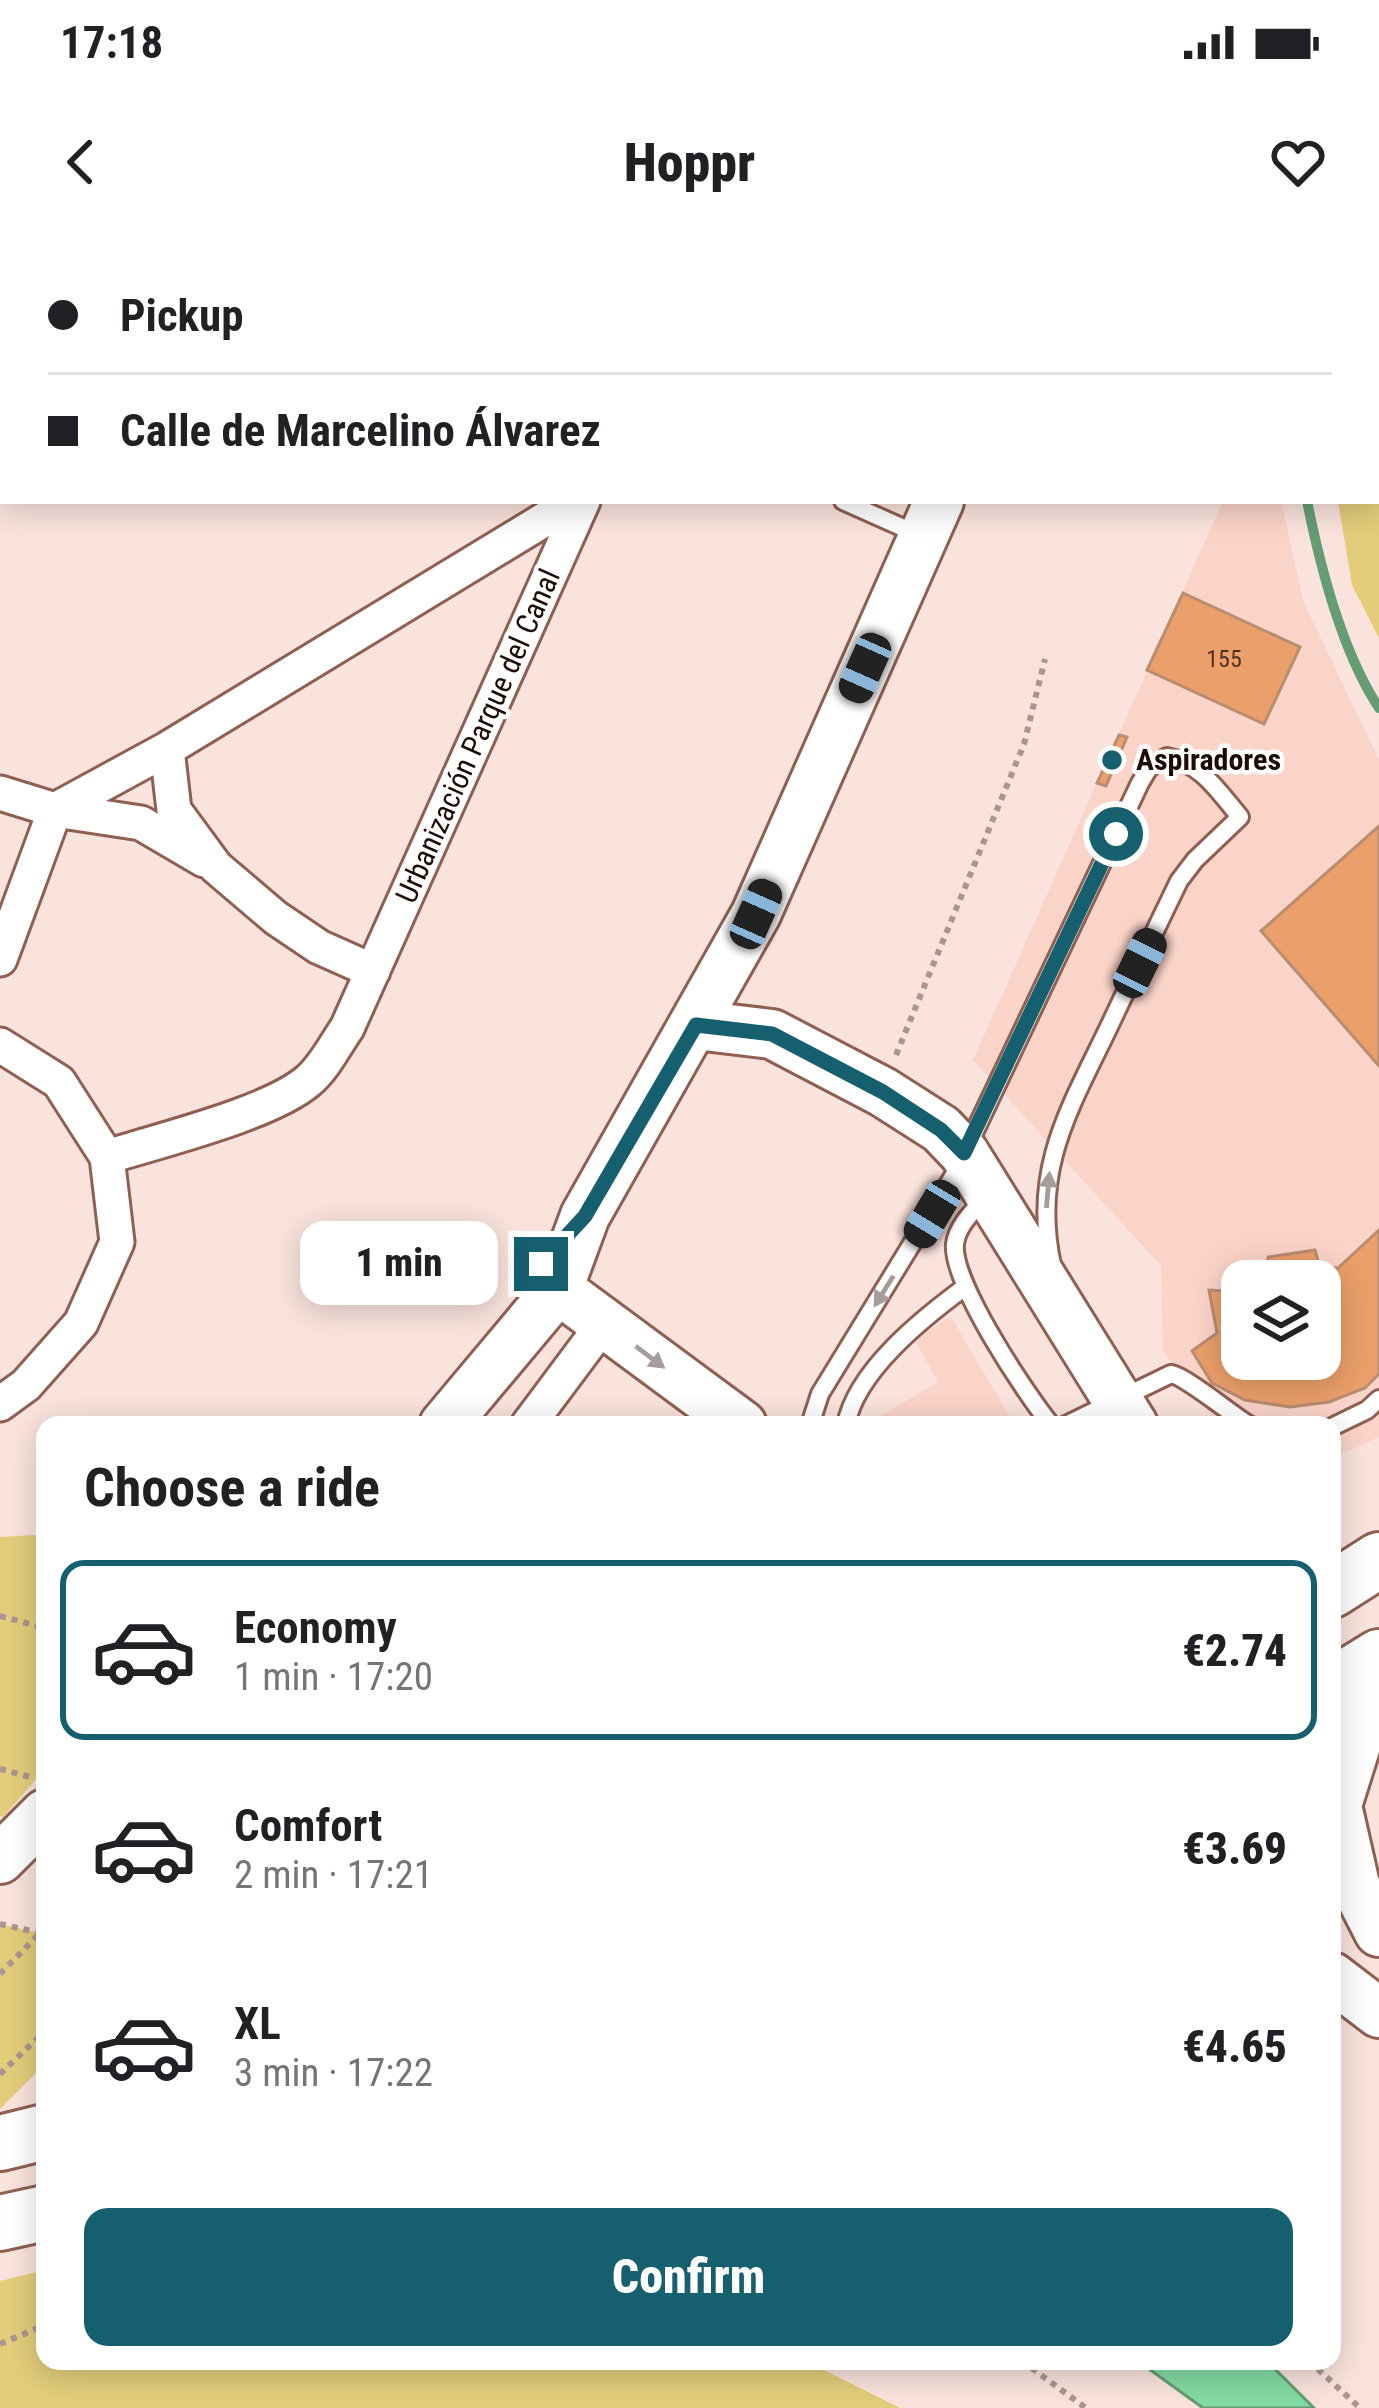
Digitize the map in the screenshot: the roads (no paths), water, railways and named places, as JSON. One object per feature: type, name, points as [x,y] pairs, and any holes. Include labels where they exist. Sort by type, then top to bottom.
[{"type":"main road","points":[[1341,1584],[1379,1560]]},
{"type":"main road","points":[[0,2143],[36,2134]]},
{"type":"main road","points":[[0,2223],[36,2215]]},
{"type":"street","name":"Urbanización Parque del Canal","points":[[55,810],[167,749],[574,504]]},
{"type":"street","name":"Urbanización Parque del Canal","points":[[107,1157],[292,1093],[314,1077],[347,1028],[578,504]]},
{"type":"street","points":[[415,1416],[585,1216],[696,1025],[756,914],[932,519]]},
{"type":"street","points":[[167,749],[174,810],[216,867]]},
{"type":"street","points":[[0,793],[55,810],[142,823],[216,867],[276,918],[320,947],[373,971]]},
{"type":"street","points":[[0,959],[55,810]]},
{"type":"street","points":[[731,962],[772,1034]]},
{"type":"street","points":[[696,1025],[772,1034],[883,1092],[941,1130],[964,1153],[1125,1412]]},
{"type":"street","points":[[0,1046],[59,1082],[107,1157],[117,1242],[81,1323],[26,1385],[0,1405]]},
{"type":"street","points":[[452,1416],[559,1289],[585,1216]]},
{"type":"street","points":[[559,1289],[730,1416]]},
{"type":"street","points":[[536,1416],[593,1337]]},
{"type":"street","points":[[1341,1778],[1360,1729],[1362,1667]]},
{"type":"street","points":[[0,1858],[36,1823]]},
{"type":"street","points":[[1341,1823],[1354,1885],[1379,1932]]},
{"type":"street","points":[[1341,1984],[1379,2013]]},
{"type":"lane","points":[[858,504],[932,519]]},
{"type":"lane","points":[[813,1416],[820,1394],[932,1214],[964,1153],[1140,783],[1149,768],[1168,757],[1185,760],[1240,817],[1180,880],[1058,1131],[1046,1219],[1062,1305]]},
{"type":"lane","points":[[989,1193],[966,1219],[957,1240],[965,1287],[1044,1416]]},
{"type":"lane","points":[[932,1214],[957,1240]]},
{"type":"lane","points":[[849,1416],[854,1399],[880,1364],[913,1328],[965,1287]]},
{"type":"lane","points":[[1125,1412],[1160,1377],[1181,1376],[1234,1416]]},
{"type":"lane","points":[[1341,1423],[1379,1399]]},
{"type":"waterway","points":[[1308,504],[1343,635],[1379,708]]},
{"type":"place","name":"Aspiradores","points":[[1112,760]]}]
